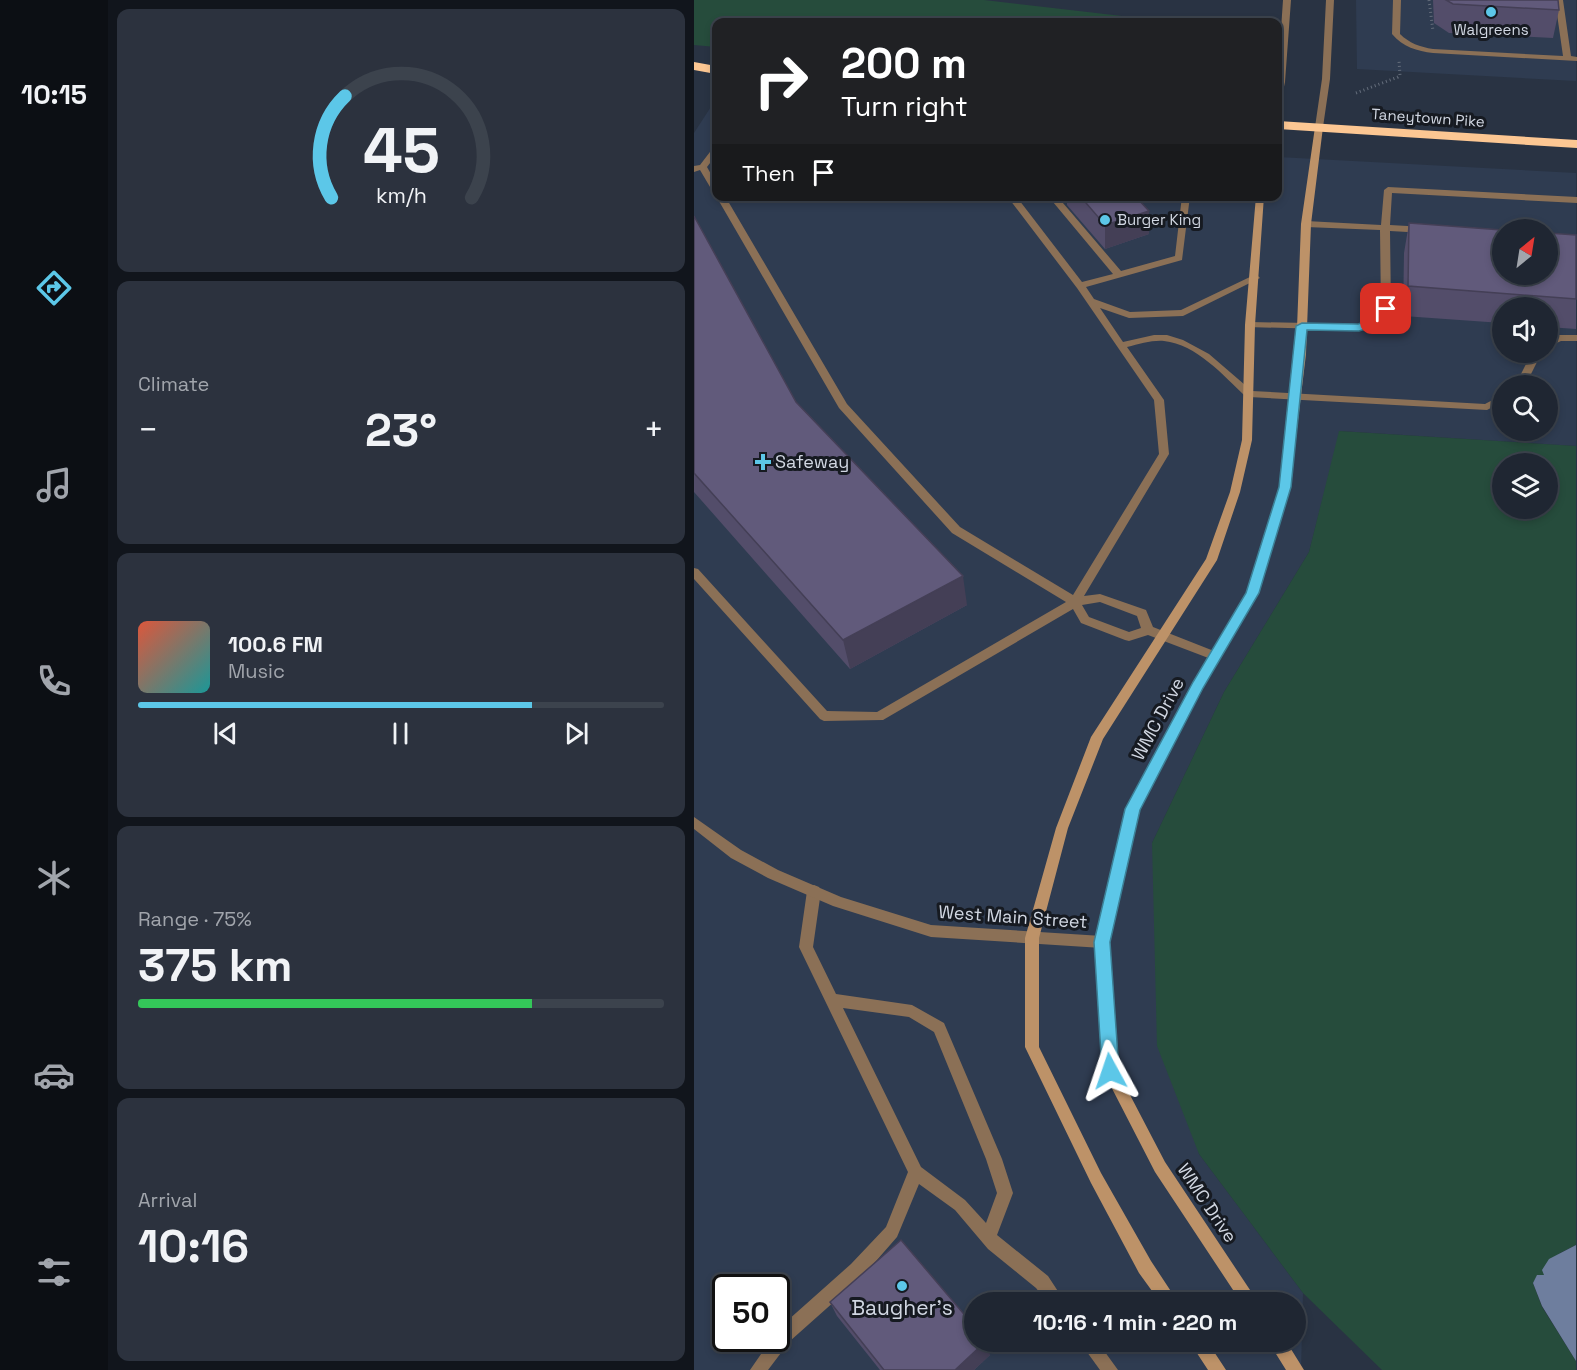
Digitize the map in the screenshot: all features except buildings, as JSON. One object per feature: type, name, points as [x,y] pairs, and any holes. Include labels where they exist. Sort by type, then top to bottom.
[{"type":"highway","points":[[694,66],[712,69]]},
{"type":"highway","name":"Taneytown Pike","points":[[1282,124],[1576,144]]},
{"type":"main road","name":"WMC Drive","points":[[1243,1292],[1160,1167],[1110,1071],[1102,942],[1133,809],[1215,656],[1253,593],[1285,487],[1302,326],[1306,224],[1319,127]]},
{"type":"main road","name":"WMC Drive","points":[[1163,1292],[1145,1267],[1096,1178],[1032,1047],[1032,938],[1062,828],[1097,737],[1211,560],[1235,492],[1246,440],[1250,325],[1260,201]]},
{"type":"main road","points":[[1205,1352],[1218,1370]]},
{"type":"main road","points":[[1284,1352],[1296,1370]]},
{"type":"street","points":[[1282,68],[1287,0]]},
{"type":"street","points":[[1319,127],[1326,79],[1330,0]]},
{"type":"street","points":[[1397,0],[1396,34],[1399,39],[1414,47],[1433,51],[1576,59]]},
{"type":"street","points":[[1559,0],[1567,59]]},
{"type":"street","points":[[712,154],[699,168],[712,185]]},
{"type":"street","points":[[1250,325],[1359,327],[1382,320],[1386,309],[1385,228],[1388,190],[1576,200]]},
{"type":"street","points":[[723,201],[843,406],[956,530],[1075,602],[1085,620],[1129,637],[1148,630],[1215,656]]},
{"type":"street","points":[[1015,201],[1091,301],[1159,400],[1164,454],[1075,602]]},
{"type":"street","points":[[1056,201],[1120,275]]},
{"type":"street","points":[[1080,286],[1179,258],[1185,201]]},
{"type":"street","points":[[1306,224],[1432,231]]},
{"type":"street","points":[[1091,301],[1129,315],[1183,314],[1255,278]]},
{"type":"street","points":[[1122,345],[1156,338],[1189,345],[1225,371],[1249,394],[1487,407],[1492,404]]},
{"type":"street","points":[[1558,339],[1576,338]]},
{"type":"street","points":[[694,572],[824,716],[879,717],[1075,602],[1100,598],[1142,613],[1148,630]]},
{"type":"street","name":"West Main Street","points":[[694,822],[736,854],[774,874],[838,902],[931,931],[1102,942]]},
{"type":"street","points":[[814,891],[806,947],[916,1172],[960,1205],[989,1237],[1042,1282],[1050,1292]]},
{"type":"street","points":[[831,1000],[912,1011],[939,1028],[994,1159],[1005,1193],[989,1237]]},
{"type":"street","points":[[758,1370],[784,1335],[857,1270],[892,1232],[916,1172]]},
{"type":"street","points":[[1096,1352],[1110,1370]]},
{"type":"path","points":[[1356,93],[1400,75],[1401,56]]},
{"type":"shaded area","points":[[1356,0],[1576,0],[1576,81],[1357,69]]},
{"type":"shaded area","points":[[712,105],[712,201],[1282,201],[1282,157],[1576,173],[1576,446],[1497,441],[1558,441],[1558,375],[1492,375],[1492,441],[1340,431],[1309,552],[1224,692],[1152,843],[1199,1154],[1302,1292],[964,1292],[964,1352],[1301,1352],[1301,1370],[694,1370],[694,133]]},
{"type":"shaded area","points":[[1576,1245],[1576,1361],[1542,1306],[1533,1283],[1537,1275],[1544,1275],[1542,1270],[1549,1259]]},
{"type":"green space","points":[[694,0],[984,0],[1139,18],[712,18],[712,47],[694,45]]},
{"type":"green space","points":[[1339,431],[1576,446],[1576,1245],[1560,1253],[1545,1275],[1540,1275],[1533,1283],[1542,1307],[1576,1361],[1576,1370],[1382,1370],[1306,1296],[1306,1292],[1302,1292],[1199,1154],[1157,1046],[1152,843],[1224,692],[1309,552]]},
{"type":"place","name":"Walgreens","points":[[1491,12]]},
{"type":"place","name":"Burger King","points":[[1105,220]]},
{"type":"place","name":"Safeway","points":[[763,462]]},
{"type":"place","name":"Baugher's","points":[[902,1286]]},
{"type":"route","points":[[1110,1071],[1102,942],[1133,809],[1198,685],[1253,593],[1285,487],[1301,354],[1302,326],[1359,327],[1382,320],[1386,309]]}]
